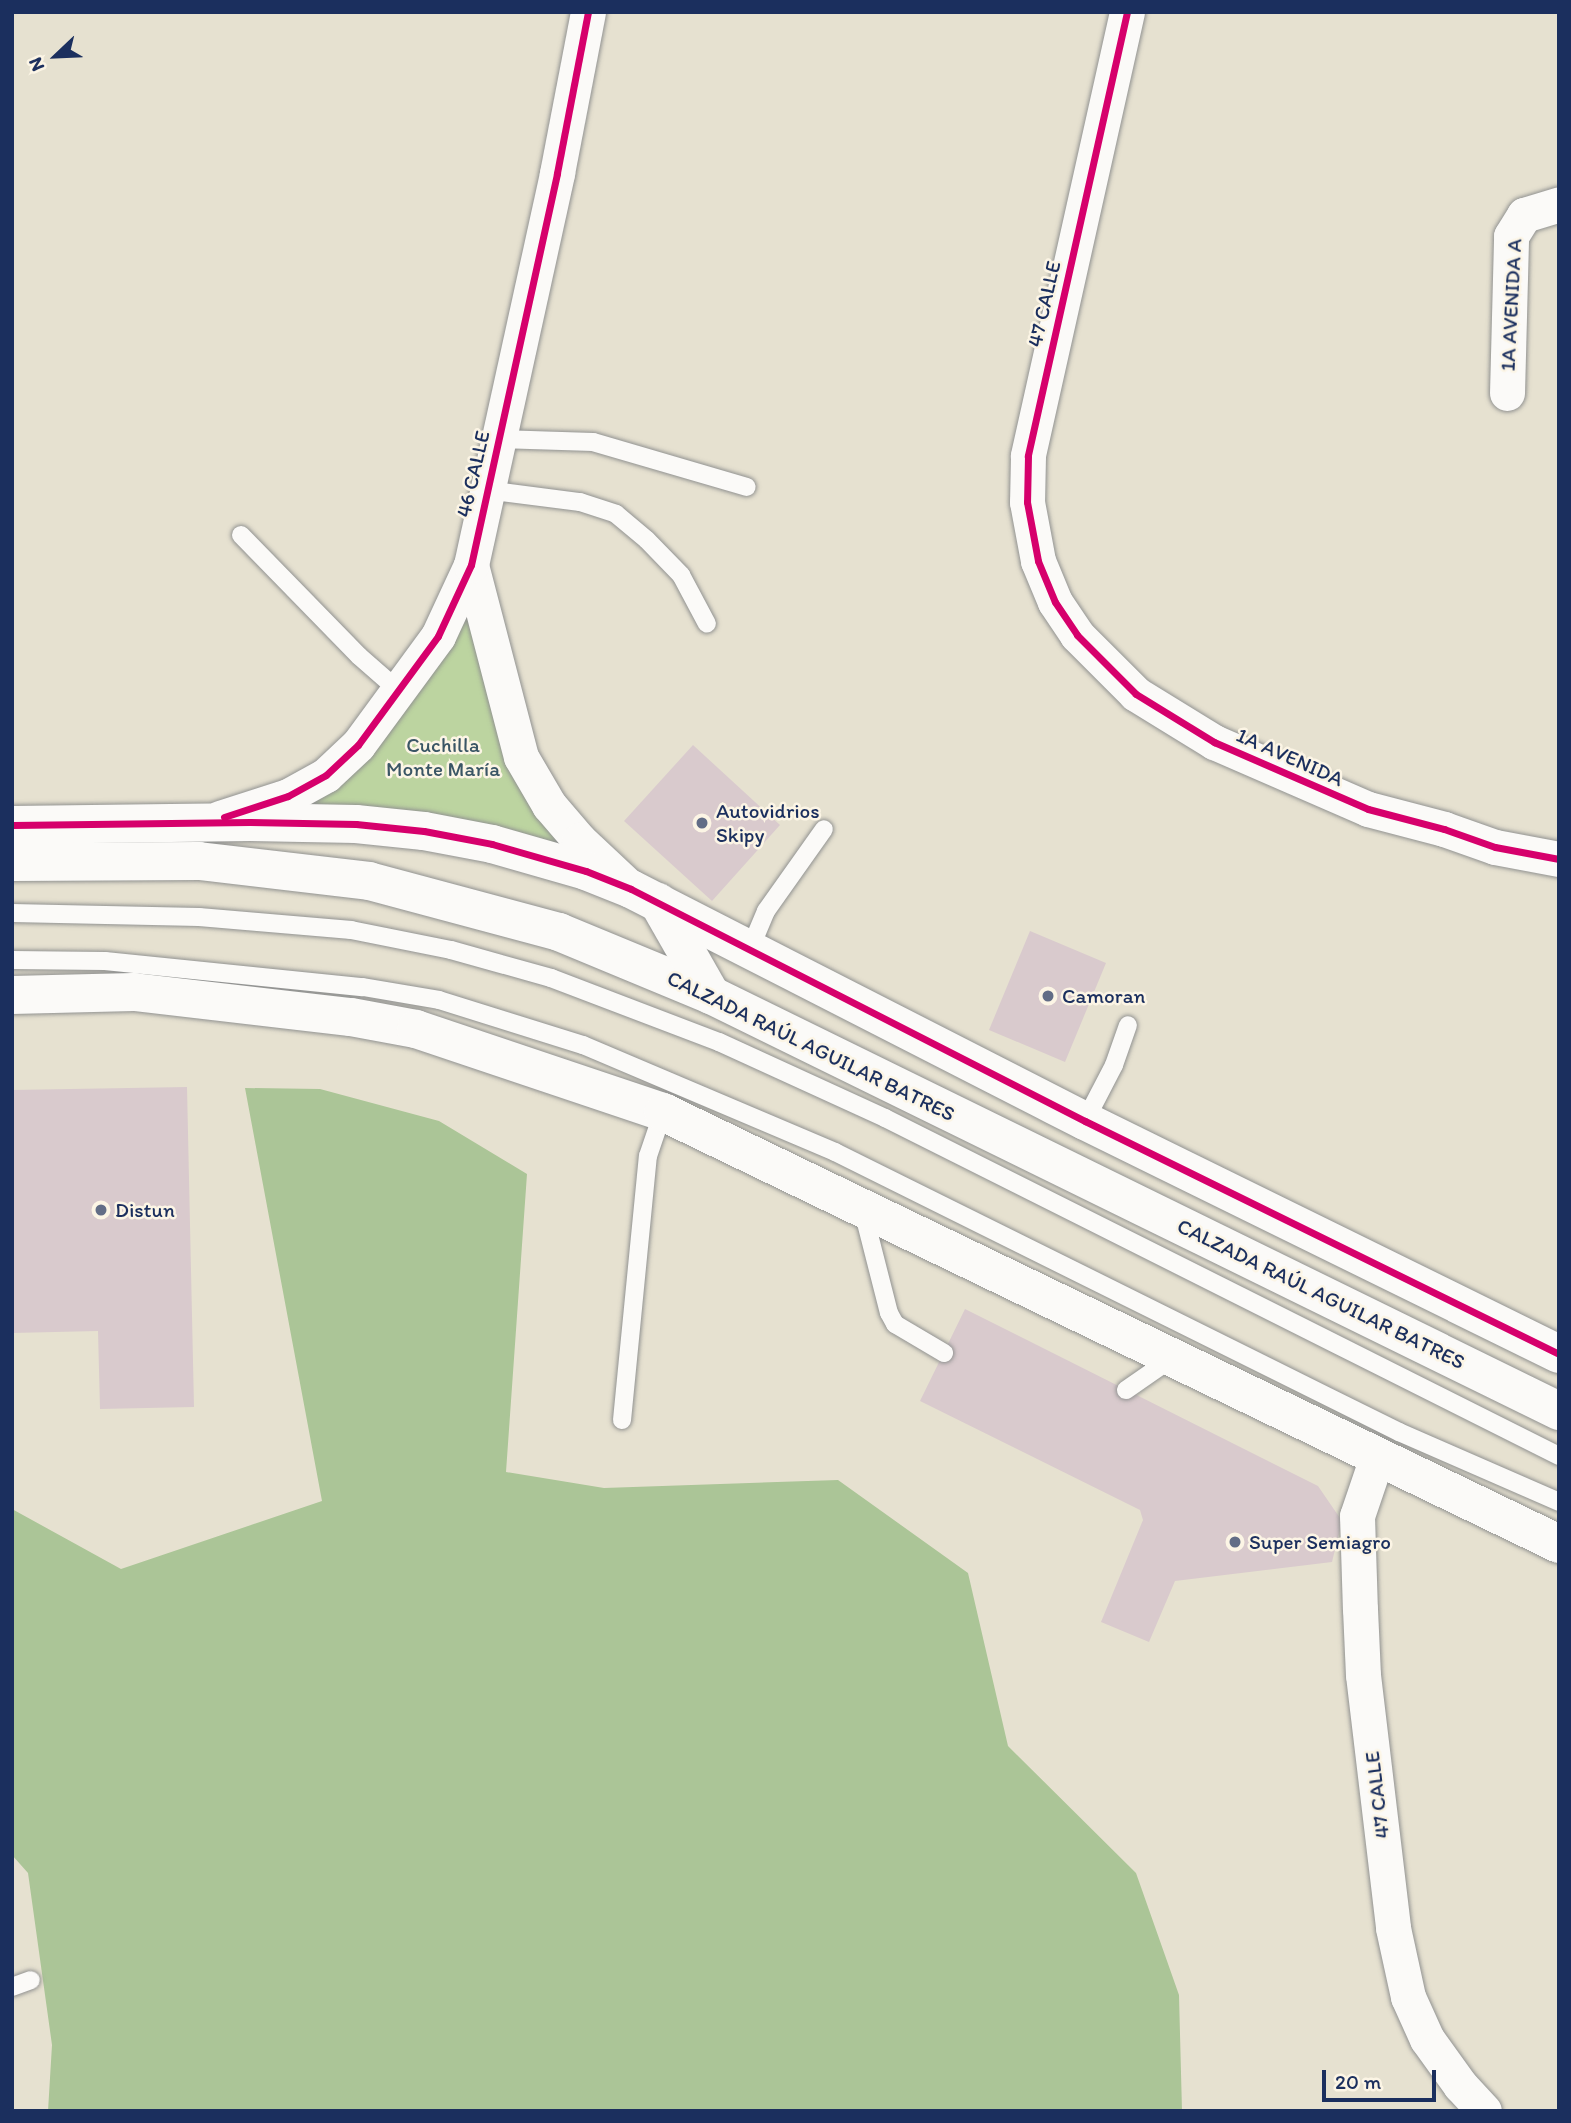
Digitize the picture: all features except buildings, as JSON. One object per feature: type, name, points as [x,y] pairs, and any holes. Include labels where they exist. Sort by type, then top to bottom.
[{"type":"main road","points":[[12,825],[207,822],[356,824],[425,831],[549,859],[644,895],[1085,1121],[1559,1354]]},
{"type":"main road","name":"CALZADA RAÚL AGUILAR BATRES","points":[[12,862],[199,861],[369,881],[559,932],[711,995],[1559,1411]]},
{"type":"main road","points":[[644,895],[711,995]]},
{"type":"main road","points":[[12,995],[134,992],[351,1017],[416,1029],[663,1112],[1559,1545]]},
{"type":"street","name":"46 CALLE","points":[[207,822],[288,796],[326,775],[358,745],[438,636],[471,565],[557,173],[588,12]]},
{"type":"street","name":"47 CALLE","points":[[1055,602],[1038,561],[1027,502],[1028,456],[1127,12]]},
{"type":"street","name":"1A AVENIDA A","points":[[1507,393],[1511,236],[1524,215],[1559,204]]},
{"type":"street","name":"46 CALLE","points":[[471,565],[521,757],[564,823],[644,895]]},
{"type":"street","name":"1A AVENIDA","points":[[1055,602],[1077,635],[1136,694],[1214,742],[1368,809],[1495,847],[1559,859]]},
{"type":"street","name":"47 CALLE","points":[[1377,1457],[1357,1516],[1359,1596],[1363,1675],[1393,1928],[1408,1997],[1427,2039],[1460,2085],[1484,2111]]},
{"type":"lane","points":[[499,439],[593,442],[747,487]]},
{"type":"lane","points":[[486,490],[580,502],[616,514],[647,540],[681,575],[707,624]]},
{"type":"lane","points":[[241,536],[359,656],[398,690]]},
{"type":"lane","points":[[750,949],[766,911],[824,829]]},
{"type":"lane","points":[[12,913],[199,917],[351,930],[451,950],[551,978],[719,1042],[885,1118],[1559,1456]]},
{"type":"lane","points":[[12,960],[105,961],[363,987],[439,1000],[583,1045],[835,1152],[1399,1432],[1559,1502]]},
{"type":"lane","points":[[1085,1121],[1109,1075],[1128,1025]]},
{"type":"lane","points":[[622,1420],[648,1156],[663,1112]]},
{"type":"lane","points":[[862,1208],[889,1314],[906,1333],[944,1353]]},
{"type":"lane","points":[[1126,1390],[1172,1357]]},
{"type":"lane","points":[[12,1987],[31,1980]]},
{"type":"green space","name":"Cuchilla Monte María","points":[[471,565],[511,752],[575,848],[286,805],[360,755]]},
{"type":"green space","points":[[245,1088],[320,1089],[439,1121],[527,1174],[506,1472],[604,1488],[838,1480],[968,1573],[1008,1746],[1136,1873],[1179,1995],[1182,2111],[48,2111],[52,2045],[28,1873],[12,1855],[12,1509],[121,1569],[322,1501]]},
{"type":"cycle path","points":[[224,817],[288,796],[326,775],[358,745],[438,636],[471,565],[557,173],[588,12]]},
{"type":"cycle path","points":[[1127,12],[1028,456],[1027,502],[1038,561],[1055,602],[1077,635],[1136,694],[1214,742],[1368,809],[1444,829],[1495,847],[1559,859]]},
{"type":"cycle path","points":[[12,825],[250,822],[356,824],[424,831],[492,844],[586,871],[631,889],[1085,1121],[1559,1354]]},
{"type":"place","name":"Autovidrios Skipy","points":[[702,823]]},
{"type":"place","name":"Camoran","points":[[1048,996]]},
{"type":"place","name":"Distun","points":[[101,1210]]},
{"type":"place","name":"Super Semiagro","points":[[1235,1542]]}]
